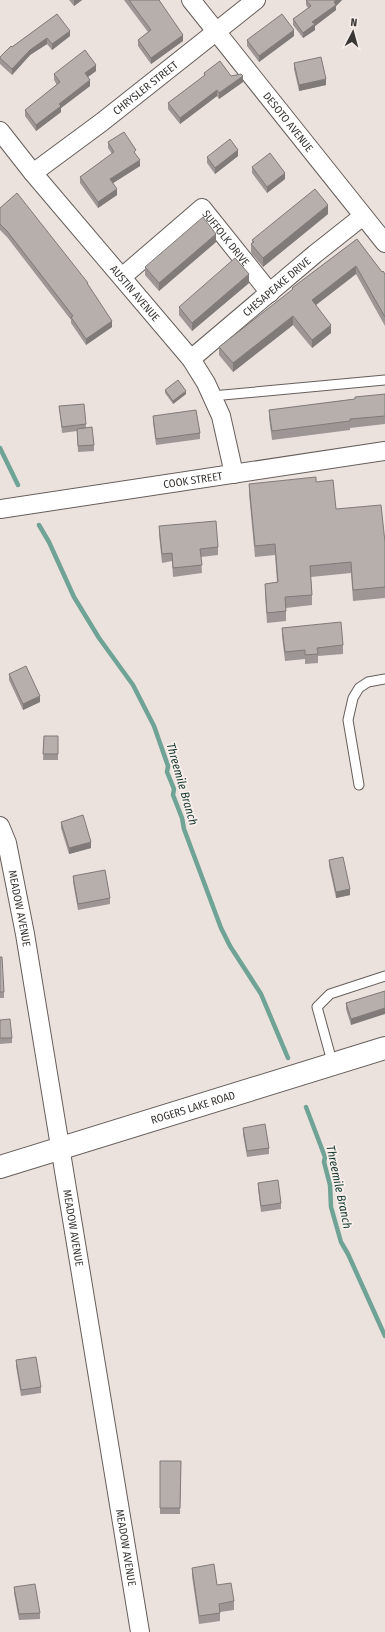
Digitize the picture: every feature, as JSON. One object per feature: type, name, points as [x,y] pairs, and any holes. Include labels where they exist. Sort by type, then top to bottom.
[{"type":"main road","name":"ROGERS LAKE ROAD","points":[[0,1167],[385,1048]]},
{"type":"street","name":"DESOTO AVENUE","points":[[191,0],[364,216],[382,234]]},
{"type":"street","name":"CHRYSLER STREET","points":[[33,173],[102,122],[256,0]]},
{"type":"street","name":"AUSTIN AVENUE","points":[[0,131],[33,173],[191,359],[206,383],[221,416],[234,474]]},
{"type":"street","name":"SUFFOLK DRIVE","points":[[122,278],[202,208],[270,293]]},
{"type":"street","name":"CHESAPEAKE DRIVE","points":[[191,359],[315,254],[364,216]]},
{"type":"street","name":"COOK STREET","points":[[0,509],[385,451]]},
{"type":"street","name":"MEADOW AVENUE","points":[[0,826],[7,843],[25,934],[59,1148],[73,1221],[140,1632]]},
{"type":"lane","points":[[212,396],[385,380]]},
{"type":"lane","points":[[359,785],[348,720],[353,698],[359,688],[368,682],[385,679]]},
{"type":"lane","points":[[332,1064],[317,1007],[330,994],[385,976]]},
{"type":"building","points":[[129,0],[159,0],[183,35],[151,58],[138,40],[151,30]]},
{"type":"building","points":[[306,0],[336,0],[334,2],[336,5],[312,22],[315,24],[303,33],[293,19],[311,6]]},
{"type":"building","points":[[57,14],[70,31],[52,44],[47,38],[30,50],[12,69],[0,58],[11,46],[12,47]]},
{"type":"building","points":[[282,14],[294,30],[259,56],[247,40]]},
{"type":"building","points":[[85,50],[96,65],[85,73],[90,80],[59,104],[61,106],[36,125],[25,110],[60,82],[54,74]]},
{"type":"building","points":[[321,57],[326,79],[299,85],[294,63]]},
{"type":"building","points":[[220,61],[231,76],[241,74],[243,76],[219,93],[217,90],[180,118],[168,103],[205,75],[204,73]]},
{"type":"building","points":[[124,132],[136,150],[134,152],[140,160],[110,179],[117,189],[98,202],[80,177],[114,152],[108,142]]},
{"type":"building","points":[[230,139],[238,150],[215,168],[207,157]]},
{"type":"building","points":[[270,153],[285,173],[267,187],[252,167]]},
{"type":"building","points":[[315,189],[328,205],[263,258],[251,244],[254,242],[252,240]]},
{"type":"building","points":[[17,193],[88,283],[112,321],[86,339],[71,317],[73,316],[0,224],[0,208]]},
{"type":"building","points":[[203,217],[216,234],[159,283],[145,267]]},
{"type":"building","points":[[357,239],[385,274],[385,317],[356,266],[312,300],[331,325],[312,340],[293,316],[233,363],[219,347],[293,289],[292,288]]},
{"type":"building","points":[[235,258],[249,274],[192,323],[179,307]]},
{"type":"building","points":[[178,380],[186,391],[173,401],[165,390]]},
{"type":"building","points":[[385,394],[385,416],[350,419],[350,421],[272,431],[269,410]]},
{"type":"building","points":[[84,404],[86,424],[62,427],[59,406]]},
{"type":"building","points":[[196,410],[200,433],[156,439],[153,416]]},
{"type":"building","points":[[92,427],[94,445],[78,446],[77,429]]},
{"type":"building","points":[[316,477],[316,482],[333,480],[336,509],[381,505],[385,542],[385,587],[353,590],[351,562],[310,566],[312,595],[285,597],[286,611],[267,613],[265,584],[278,582],[275,544],[255,546],[249,484]]},
{"type":"building","points":[[216,521],[218,547],[200,549],[202,565],[173,568],[172,553],[162,554],[159,526]]},
{"type":"building","points":[[341,622],[343,645],[317,648],[318,654],[305,655],[305,650],[285,652],[282,628]]},
{"type":"building","points":[[26,666],[40,696],[23,704],[9,674]]},
{"type":"building","points":[[44,736],[58,736],[58,754],[43,754]]},
{"type":"building","points":[[83,815],[91,842],[69,848],[61,822]]},
{"type":"building","points":[[343,857],[350,889],[336,892],[329,860]]},
{"type":"building","points":[[105,870],[110,898],[78,904],[73,876]]},
{"type":"building","points":[[0,957],[2,957],[4,992],[0,992]]},
{"type":"building","points":[[385,991],[385,1008],[351,1019],[346,1003]]},
{"type":"building","points":[[10,1019],[12,1038],[0,1038],[0,1020]]},
{"type":"building","points":[[265,1124],[269,1148],[247,1151],[243,1128]]},
{"type":"building","points":[[278,1180],[281,1203],[261,1206],[258,1183]]},
{"type":"building","points":[[36,1357],[41,1387],[21,1390],[16,1360]]},
{"type":"building","points":[[160,1461],[181,1461],[180,1508],[160,1508]]},
{"type":"building","points":[[214,1564],[217,1585],[231,1583],[234,1601],[219,1604],[220,1613],[199,1616],[192,1568]]},
{"type":"building","points":[[35,1584],[40,1613],[19,1614],[14,1587]]},
{"type":"waterway","name":"Threemile Branch","points":[[0,448],[18,485]]},
{"type":"waterway","name":"Threemile Branch","points":[[39,525],[49,542],[74,597],[99,638],[133,685],[154,726],[168,766],[167,772],[174,789],[173,795],[182,818],[184,829],[221,928],[230,946],[261,994],[288,1058]]},
{"type":"waterway","name":"Threemile Branch","points":[[306,1107],[325,1157],[324,1162],[330,1185],[331,1207],[341,1242],[348,1254],[385,1336]]}]
